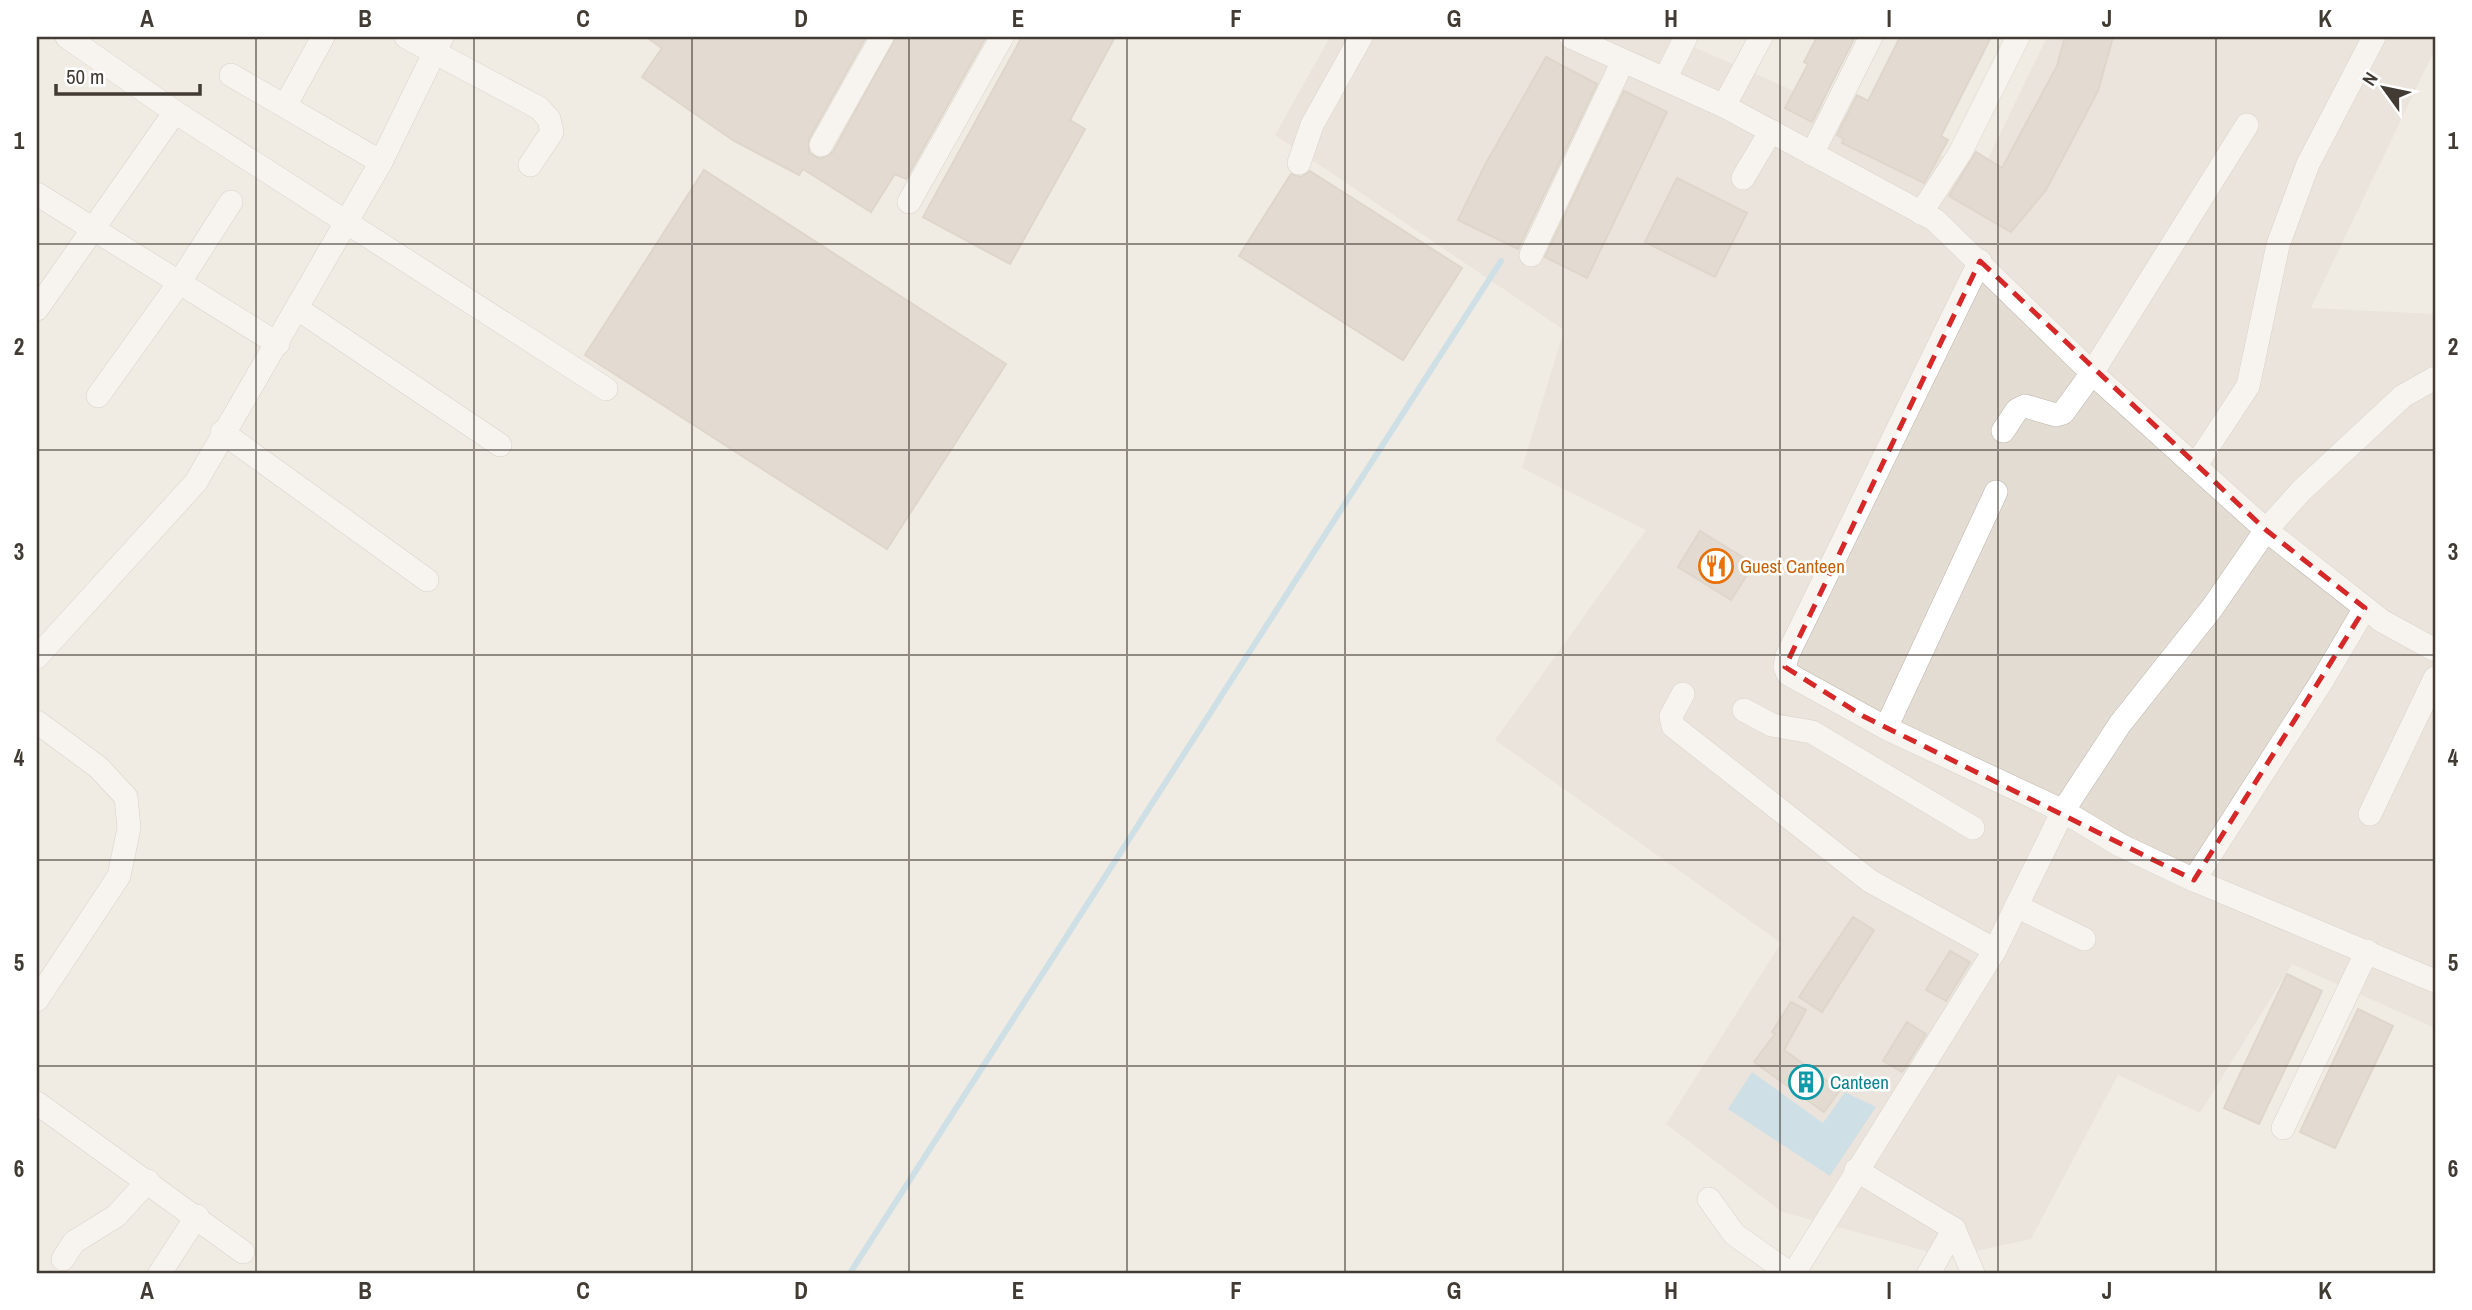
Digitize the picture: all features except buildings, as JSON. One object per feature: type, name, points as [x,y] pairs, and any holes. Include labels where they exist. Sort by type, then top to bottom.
[{"type":"street","points":[[66,37],[175,112],[606,389]]},
{"type":"street","points":[[285,106],[323,37]]},
{"type":"street","points":[[405,37],[438,46],[539,108],[549,120],[552,132],[530,165]]},
{"type":"street","points":[[821,145],[882,37]]},
{"type":"street","points":[[909,202],[1002,37]]},
{"type":"street","points":[[1299,163],[1312,125],[1361,37]]},
{"type":"street","points":[[1571,37],[1724,106],[1935,220],[2092,373],[2266,530],[2365,608],[2435,650]]},
{"type":"street","points":[[1665,79],[1686,37]]},
{"type":"street","points":[[1724,106],[1761,37]]},
{"type":"street","points":[[1812,154],[1871,37]]},
{"type":"street","points":[[1921,213],[1960,153],[2018,37]]},
{"type":"street","points":[[2196,465],[2248,386],[2278,245],[2308,164],[2374,37]]},
{"type":"street","points":[[37,657],[196,482],[222,432],[278,344],[381,162],[438,46]]},
{"type":"street","points":[[1531,255],[1623,61]]},
{"type":"street","points":[[231,75],[381,162]]},
{"type":"street","points":[[37,310],[175,112]]},
{"type":"street","points":[[2003,430],[2017,410],[2025,406],[2056,415],[2063,413],[2092,373],[2247,125]]},
{"type":"street","points":[[1744,178],[1771,131]]},
{"type":"street","points":[[37,194],[278,344]]},
{"type":"street","points":[[98,396],[179,283],[231,202]]},
{"type":"street","points":[[1980,261],[1787,656],[1785,667],[1788,674],[1886,728],[2063,811],[2120,845],[2194,880],[2435,981]]},
{"type":"street","points":[[298,309],[500,445]]},
{"type":"street","points":[[1709,1199],[1734,1234],[1791,1273],[1995,950],[2063,811],[2120,724],[2212,608],[2266,530],[2302,490],[2403,397],[2435,378]]},
{"type":"street","points":[[222,432],[427,580]]},
{"type":"street","points":[[1886,728],[1996,492]]},
{"type":"street","points":[[2194,880],[2365,608]]},
{"type":"street","points":[[2370,814],[2435,678]]},
{"type":"street","points":[[1683,694],[1671,716],[1673,726],[1870,881],[1995,950]]},
{"type":"street","points":[[1744,710],[1772,726],[1812,732],[1848,751],[1973,828]]},
{"type":"street","points":[[1848,751],[1863,716]]},
{"type":"street","points":[[37,722],[98,768],[126,797],[128,828],[119,876],[37,1000]]},
{"type":"street","points":[[2016,906],[2084,939]]},
{"type":"street","points":[[2283,1128],[2367,951]]},
{"type":"street","points":[[37,1103],[197,1216],[243,1252]]},
{"type":"street","points":[[1857,1170],[1954,1229],[1973,1273]]},
{"type":"street","points":[[63,1259],[74,1242],[116,1216],[148,1181]]},
{"type":"street","points":[[160,1273],[197,1216]]},
{"type":"street","points":[[1929,1273],[1954,1229]]},
{"type":"highlighted area","points":[[1980,261],[2266,530],[2365,608],[2194,880],[1863,716],[1785,667]]},
{"type":"shaded area","points":[[1330,37],[1671,37],[1981,173],[2047,37],[2435,37],[2435,49],[2311,308],[2435,314],[2435,1028],[2292,964],[2200,1113],[2118,1075],[2031,1239],[1948,1257],[1782,1212],[1666,1124],[1781,943],[1495,740],[1646,530],[1522,468],[1564,330],[1275,135]]},
{"type":"water","points":[[1752,1072],[1823,1123],[1845,1092],[1876,1107],[1830,1176],[1728,1109]]},
{"type":"waterway","points":[[850,1273],[1501,261]]},
{"type":"place","name":"Guest Canteen","points":[[1716,566]]},
{"type":"place","name":"Canteen","points":[[1806,1082]]}]
